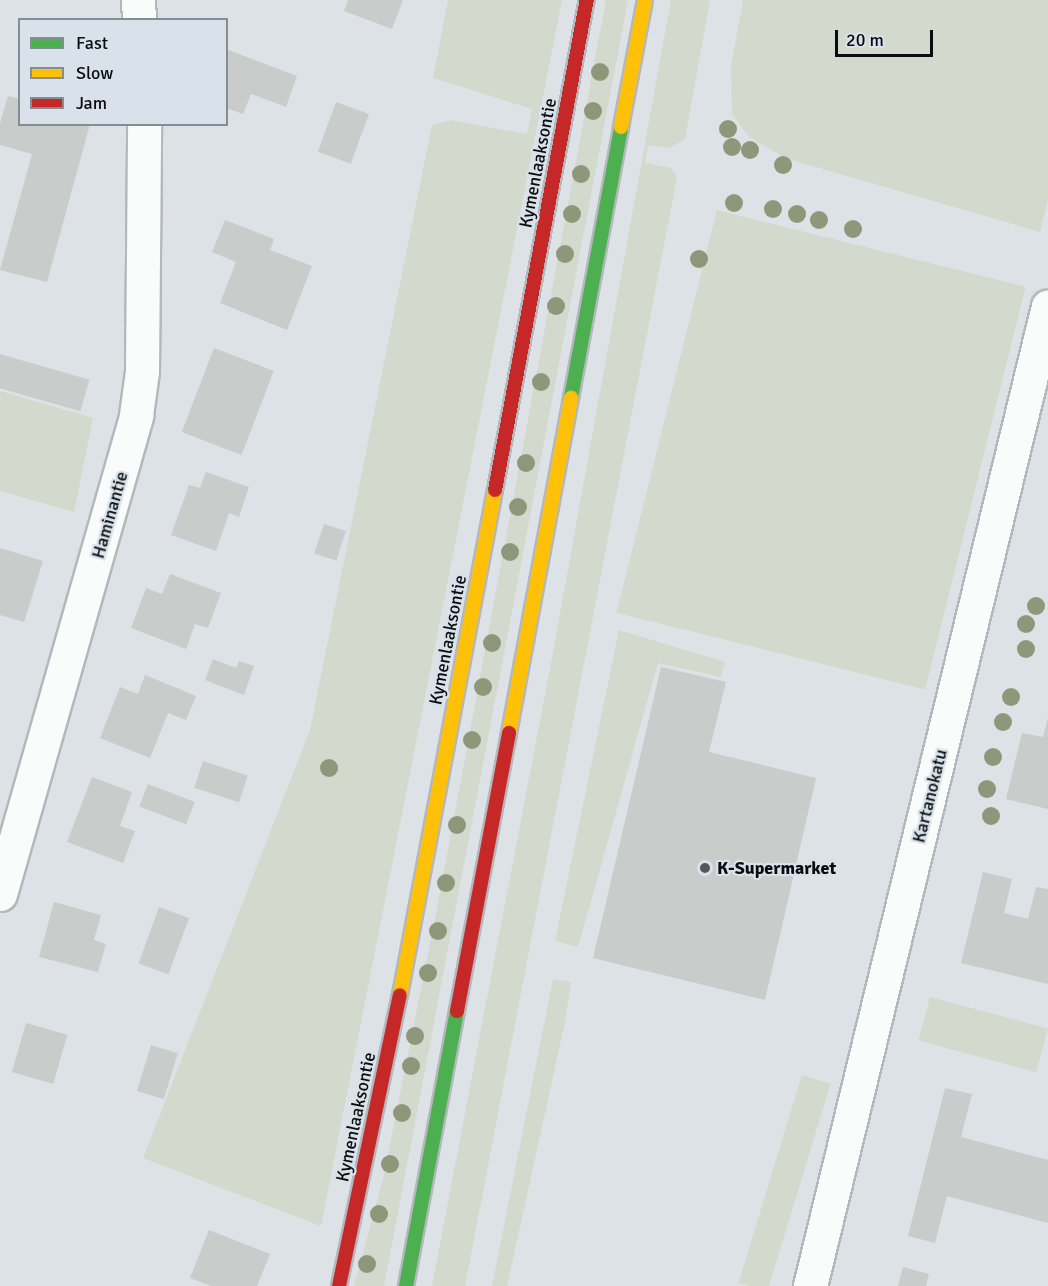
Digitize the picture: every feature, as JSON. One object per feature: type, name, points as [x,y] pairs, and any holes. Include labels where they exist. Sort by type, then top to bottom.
[{"type":"main road","name":"Kymenlaaksontie","points":[[339,1286],[392,1039],[587,0]]},
{"type":"main road","points":[[406,1286],[645,0]]},
{"type":"street","points":[[138,0],[139,18]]},
{"type":"street","name":"Haminantie","points":[[0,894],[136,415],[142,371],[144,126]]},
{"type":"street","name":"Kartanokatu","points":[[810,1286],[1048,306]]},
{"type":"shaded area","points":[[448,0],[562,0],[321,1226],[143,1158],[310,730],[432,125],[450,120],[527,134],[532,109],[433,78]]},
{"type":"shaded area","points":[[606,0],[628,0],[384,1286],[354,1286],[384,1175],[438,903]]},
{"type":"shaded area","points":[[671,0],[710,0],[685,139],[670,148],[648,145],[645,163],[671,168],[677,177],[465,1286],[432,1286],[551,663]]},
{"type":"shaded area","points":[[743,0],[1048,0],[1048,200],[1040,232],[785,158],[749,137],[732,114],[731,67]]},
{"type":"shaded area","points":[[717,210],[1026,287],[925,690],[617,613]]},
{"type":"shaded area","points":[[0,391],[93,418],[74,512],[0,491]]},
{"type":"shaded area","points":[[619,630],[725,662],[721,677],[658,663],[578,947],[555,941]]},
{"type":"shaded area","points":[[553,979],[571,982],[565,1022],[507,1286],[492,1286]]},
{"type":"shaded area","points":[[930,997],[1048,1029],[1036,1072],[918,1040]]},
{"type":"shaded area","points":[[802,1075],[831,1084],[769,1286],[750,1286],[739,1283]]},
{"type":"building","points":[[348,0],[403,0],[392,29],[344,11]]},
{"type":"building","points":[[228,50],[297,76],[286,107],[251,94],[243,114],[228,109]]},
{"type":"building","points":[[8,96],[18,98],[18,126],[89,126],[47,282],[0,270],[32,154],[0,145],[0,123]]},
{"type":"building","points":[[336,102],[369,114],[351,164],[318,152]]},
{"type":"building","points":[[225,220],[274,239],[270,250],[312,266],[287,330],[220,303],[236,262],[212,252]]},
{"type":"building","points":[[214,348],[274,371],[241,455],[182,432]]},
{"type":"building","points":[[0,354],[89,380],[80,411],[0,388]]},
{"type":"building","points":[[206,472],[249,487],[239,517],[229,513],[216,551],[171,535],[189,485],[200,488]]},
{"type":"building","points":[[324,524],[346,531],[336,561],[314,553]]},
{"type":"building","points":[[0,548],[43,561],[24,622],[0,615]]},
{"type":"building","points":[[170,574],[221,593],[208,628],[195,624],[186,649],[131,628],[146,588],[162,594]]},
{"type":"building","points":[[213,659],[236,668],[239,661],[254,666],[244,695],[205,680]]},
{"type":"building","name":"K-Supermarket","points":[[661,667],[726,682],[709,752],[816,778],[765,1000],[593,958]]},
{"type":"building","points":[[145,675],[196,696],[186,720],[168,713],[150,758],[100,738],[120,687],[138,694]]},
{"type":"building","points":[[1048,718],[1048,809],[1006,799],[1022,733],[1043,737]]},
{"type":"building","points":[[203,761],[248,776],[239,802],[194,788]]},
{"type":"building","points":[[92,777],[132,792],[120,826],[135,831],[123,863],[67,842]]},
{"type":"building","points":[[148,784],[195,802],[186,824],[139,806]]},
{"type":"building","points":[[983,872],[1012,879],[1004,913],[1028,919],[1036,887],[1048,889],[1048,984],[961,963]]},
{"type":"building","points":[[54,902],[101,915],[94,940],[106,944],[98,972],[39,957]]},
{"type":"building","points":[[159,907],[189,918],[169,974],[138,963]]},
{"type":"building","points":[[26,1023],[67,1035],[53,1084],[12,1072]]},
{"type":"building","points":[[151,1045],[178,1053],[164,1099],[137,1091]]},
{"type":"building","points":[[945,1088],[972,1094],[961,1137],[1048,1160],[1048,1223],[947,1196],[935,1243],[908,1236]]},
{"type":"building","points":[[209,1230],[270,1254],[257,1286],[211,1286],[190,1278]]},
{"type":"building","points":[[903,1267],[929,1274],[926,1286],[898,1286]]},
{"type":"traffic: fast","points":[[571,398],[621,127]]},
{"type":"traffic: fast","points":[[406,1286],[457,1011]]},
{"type":"traffic: slow","points":[[621,127],[645,0]]},
{"type":"traffic: slow","points":[[509,733],[571,398]]},
{"type":"traffic: slow","points":[[400,995],[495,490]]},
{"type":"traffic: jam","points":[[495,490],[587,0]]},
{"type":"traffic: jam","points":[[457,1011],[509,733]]},
{"type":"traffic: jam","points":[[339,1286],[400,995]]},
{"type":"place","name":"K-Supermarket","points":[[705,868]]}]
